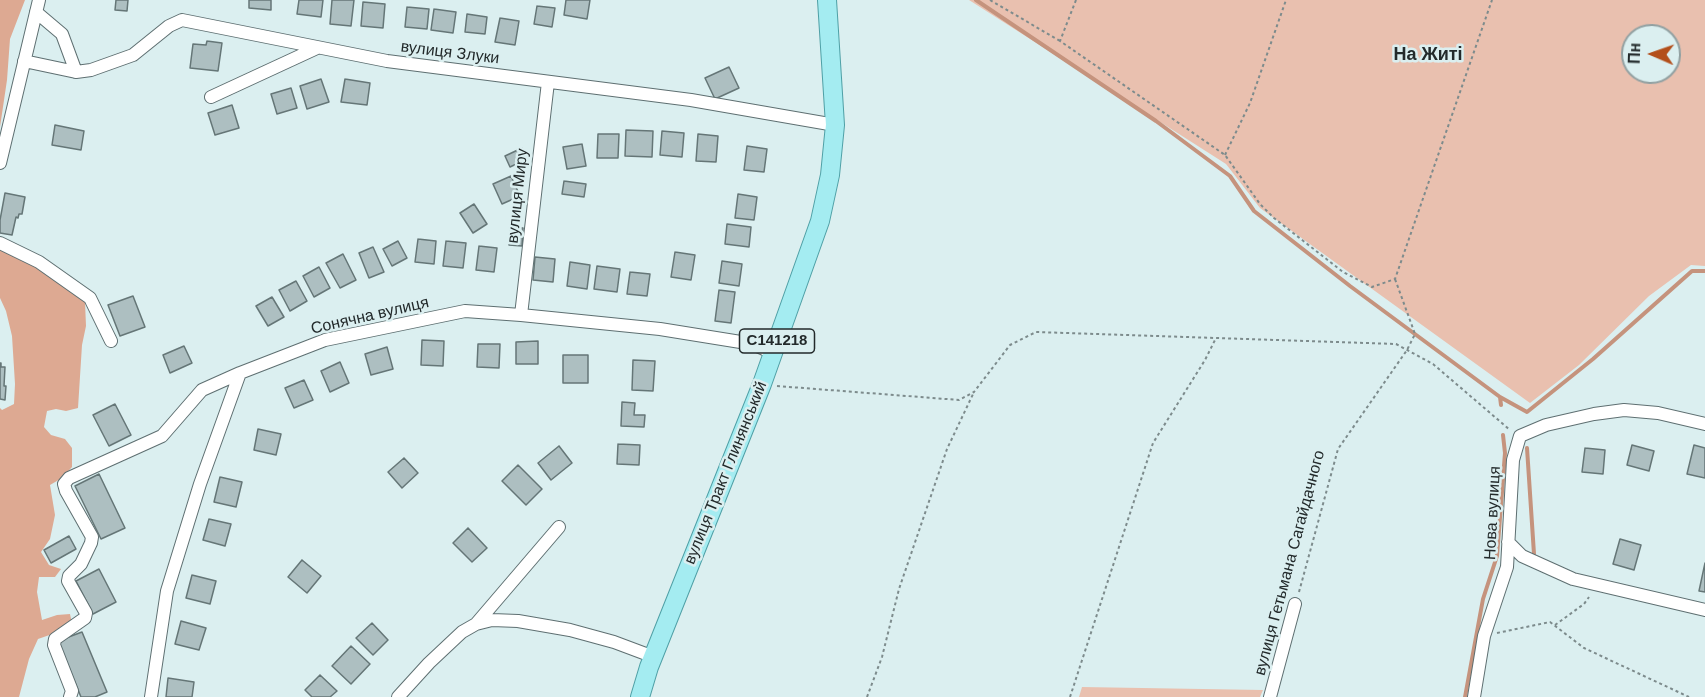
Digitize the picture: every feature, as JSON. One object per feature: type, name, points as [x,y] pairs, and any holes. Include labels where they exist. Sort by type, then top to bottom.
[{"type":"main road","name":"вулиця Тракт Глинянський","points":[[640,697],[649,667],[762,384],[820,221],[830,175],[835,125],[827,0]]},
{"type":"street","points":[[0,163],[38,6]]},
{"type":"street","points":[[38,6],[62,34],[76,72]]},
{"type":"street","name":"вулиця Злуки","points":[[24,61],[76,72],[91,70],[133,55],[169,26],[182,20],[387,61],[691,100],[835,125]]},
{"type":"street","points":[[211,97],[317,48]]},
{"type":"street","name":"вулиця Миру","points":[[521,315],[548,82]]},
{"type":"street","points":[[0,243],[39,262],[90,298],[111,341]]},
{"type":"street","name":"Сонячна вулиця","points":[[70,697],[72,691],[54,645],[55,639],[85,618],[86,614],[68,581],[69,576],[81,564],[92,537],[64,484],[69,478],[162,436],[202,390],[325,340],[465,311],[660,329],[753,344],[773,353]]},
{"type":"street","points":[[151,697],[167,591],[200,484],[240,373]]},
{"type":"street","points":[[1520,436],[1546,425],[1624,410],[1658,412],[1705,424]]},
{"type":"street","name":"Нова вулиця","points":[[1474,697],[1484,636],[1507,567],[1513,460],[1520,436]]},
{"type":"street","points":[[476,624],[559,527]]},
{"type":"street","points":[[1508,542],[1522,556],[1574,579],[1705,610]]},
{"type":"street","name":"вулиця Гетьмана Сагайдачного","points":[[1270,697],[1295,604]]},
{"type":"street","points":[[398,697],[462,632],[476,624],[492,620],[518,621],[559,628],[614,642],[654,657]]},
{"type":"path","points":[[990,0],[1060,41],[1225,155],[1260,204],[1274,218],[1342,272],[1372,286],[1395,279]]},
{"type":"path","points":[[1060,41],[1076,0]]},
{"type":"path","points":[[1225,155],[1250,103],[1286,0]]},
{"type":"path","points":[[1407,350],[1415,334],[1395,279],[1492,0]]},
{"type":"path","points":[[867,697],[882,657],[899,589],[947,449],[974,392],[1010,345],[1036,332],[1396,344],[1433,364],[1520,436]]},
{"type":"path","points":[[1070,697],[1153,442],[1205,360],[1216,338]]},
{"type":"path","name":"вулиця Гетьмана Сагайдачного","points":[[1295,604],[1338,449],[1407,350]]},
{"type":"path","points":[[762,384],[959,400],[974,392]]},
{"type":"path","points":[[1555,626],[1584,604],[1597,584]]},
{"type":"path","points":[[1484,636],[1550,622],[1584,648],[1689,697]]},
{"type":"shaded area","points":[[0,0],[25,0],[10,39],[0,127]]},
{"type":"shaded area","points":[[969,0],[1705,0],[1705,266],[1691,265],[1649,296],[1579,365],[1530,403],[1260,208],[1226,164]]},
{"type":"shaded area","points":[[0,246],[63,282],[85,302],[86,326],[82,345],[78,408],[66,411],[56,409],[47,411],[44,427],[51,435],[65,439],[72,448],[72,467],[62,478],[50,485],[55,515],[50,539],[41,552],[49,565],[61,569],[55,577],[39,577],[37,592],[42,620],[70,614],[72,624],[61,631],[38,639],[29,659],[19,697],[0,697],[0,408],[2,410],[14,404],[15,384],[12,336],[6,311],[0,298]]},
{"type":"shaded area","points":[[1082,687],[1263,690],[1260,697],[1079,697]]},
{"type":"building","points":[[116,0],[128,0],[127,11],[115,10]]},
{"type":"building","points":[[249,0],[271,0],[271,10],[249,8]]},
{"type":"building","points":[[299,0],[323,0],[321,17],[297,14]]},
{"type":"building","points":[[332,0],[354,0],[351,26],[330,24]]},
{"type":"building","points":[[566,0],[590,0],[587,19],[564,15]]},
{"type":"building","points":[[363,2],[385,4],[383,28],[361,26]]},
{"type":"building","points":[[537,6],[555,8],[552,27],[534,24]]},
{"type":"building","points":[[407,7],[429,9],[427,29],[405,27]]},
{"type":"building","points":[[434,9],[456,12],[453,33],[431,30]]},
{"type":"building","points":[[467,14],[487,17],[485,34],[465,32]]},
{"type":"building","points":[[500,18],[519,21],[515,45],[495,42]]},
{"type":"building","points":[[207,41],[222,43],[218,71],[190,68],[193,44],[206,45]]},
{"type":"building","points":[[729,67],[739,88],[715,99],[705,78]]},
{"type":"building","points":[[321,79],[329,102],[307,109],[300,86]]},
{"type":"building","points":[[345,79],[370,83],[367,105],[341,102]]},
{"type":"building","points":[[291,88],[297,108],[277,114],[271,94]]},
{"type":"building","points":[[232,105],[239,128],[215,135],[208,113]]},
{"type":"building","points":[[55,125],[84,131],[81,150],[52,145]]},
{"type":"building","points":[[626,130],[653,131],[652,157],[625,156]]},
{"type":"building","points":[[662,131],[684,133],[682,157],[660,155]]},
{"type":"building","points":[[598,134],[619,134],[618,158],[597,158]]},
{"type":"building","points":[[698,134],[718,136],[716,162],[696,161]]},
{"type":"building","points":[[582,144],[586,166],[567,169],[563,147]]},
{"type":"building","points":[[747,146],[767,149],[764,172],[744,170]]},
{"type":"building","points":[[522,148],[527,159],[510,167],[505,156]]},
{"type":"building","points":[[511,176],[520,196],[502,204],[493,184]]},
{"type":"building","points":[[564,181],[586,184],[584,197],[562,194]]},
{"type":"building","points":[[5,193],[25,197],[22,214],[16,217],[12,235],[0,233]]},
{"type":"building","points":[[738,194],[757,197],[754,220],[735,218]]},
{"type":"building","points":[[474,204],[487,224],[473,233],[460,213]]},
{"type":"building","points":[[727,224],[751,227],[749,247],[725,244]]},
{"type":"building","points":[[511,227],[523,228],[522,246],[509,245]]},
{"type":"building","points":[[418,239],[436,241],[434,264],[415,262]]},
{"type":"building","points":[[398,241],[407,258],[392,266],[383,249]]},
{"type":"building","points":[[446,241],[466,243],[463,268],[443,266]]},
{"type":"building","points":[[479,246],[497,248],[494,272],[476,270]]},
{"type":"building","points":[[373,247],[384,272],[369,278],[359,253]]},
{"type":"building","points":[[675,252],[695,255],[691,280],[671,277]]},
{"type":"building","points":[[343,254],[356,280],[340,288],[326,263]]},
{"type":"building","points":[[535,257],[555,259],[553,282],[533,280]]},
{"type":"building","points":[[722,261],[742,264],[739,286],[719,283]]},
{"type":"building","points":[[570,262],[590,265],[587,289],[567,286]]},
{"type":"building","points":[[597,266],[620,269],[617,292],[594,289]]},
{"type":"building","points":[[319,267],[330,288],[314,297],[303,276]]},
{"type":"building","points":[[630,272],[650,274],[647,296],[627,294]]},
{"type":"building","points":[[296,281],[307,301],[290,311],[279,290]]},
{"type":"building","points":[[719,290],[735,292],[731,323],[715,321]]},
{"type":"building","points":[[133,296],[145,327],[120,336],[108,305]]},
{"type":"building","points":[[272,297],[284,317],[268,326],[256,306]]},
{"type":"building","points":[[422,340],[444,341],[443,366],[421,365]]},
{"type":"building","points":[[538,341],[538,364],[516,364],[516,342]]},
{"type":"building","points":[[478,344],[500,344],[499,368],[477,367]]},
{"type":"building","points":[[184,346],[192,363],[170,373],[163,355]]},
{"type":"building","points":[[387,347],[393,369],[371,375],[365,354]]},
{"type":"building","points":[[563,355],[588,355],[588,383],[563,383]]},
{"type":"building","points":[[633,360],[655,361],[653,391],[632,390]]},
{"type":"building","points":[[340,362],[349,383],[330,392],[321,371]]},
{"type":"building","points":[[0,363],[1,367],[5,367],[5,400],[0,399]]},
{"type":"building","points":[[304,380],[313,400],[294,408],[285,388]]},
{"type":"building","points":[[622,402],[635,403],[634,415],[645,415],[644,427],[621,426]]},
{"type":"building","points":[[115,404],[131,435],[109,446],[93,415]]},
{"type":"building","points":[[258,429],[281,434],[276,455],[254,450]]},
{"type":"building","points":[[618,444],[640,445],[639,465],[617,464]]},
{"type":"building","points":[[1632,445],[1654,451],[1649,471],[1627,465]]},
{"type":"building","points":[[1694,445],[1705,448],[1705,478],[1687,474]]},
{"type":"building","points":[[559,446],[572,463],[551,480],[538,463]]},
{"type":"building","points":[[1585,448],[1605,450],[1603,474],[1582,472]]},
{"type":"building","points":[[404,458],[418,473],[402,488],[388,472]]},
{"type":"building","points":[[518,465],[542,489],[526,505],[502,481]]},
{"type":"building","points":[[99,474],[125,528],[101,539],[75,486]]},
{"type":"building","points":[[220,477],[242,482],[236,507],[214,502]]},
{"type":"building","points":[[209,519],[231,524],[225,546],[203,540]]},
{"type":"building","points":[[468,528],[487,548],[472,562],[453,543]]},
{"type":"building","points":[[69,536],[76,549],[51,563],[44,550]]},
{"type":"building","points":[[1620,539],[1641,545],[1634,570],[1613,564]]},
{"type":"building","points":[[302,560],[321,576],[307,593],[288,577]]},
{"type":"building","points":[[1705,563],[1705,592],[1699,591]]},
{"type":"building","points":[[99,569],[116,602],[93,614],[76,581]]},
{"type":"building","points":[[192,575],[216,581],[210,604],[186,598]]},
{"type":"building","points":[[181,621],[206,628],[199,650],[175,644]]},
{"type":"building","points":[[372,623],[388,640],[373,655],[356,638]]},
{"type":"building","points":[[82,632],[107,692],[95,697],[81,697],[58,641]]},
{"type":"building","points":[[351,646],[370,664],[351,684],[332,666]]},
{"type":"building","points":[[320,675],[337,691],[330,697],[312,697],[305,690]]},
{"type":"building","points":[[168,678],[194,682],[192,697],[166,697]]},
{"type":"waterway","points":[[976,0],[1156,121],[1230,176],[1254,211],[1350,286],[1500,397],[1501,405]]},
{"type":"waterway","points":[[1500,397],[1527,412],[1593,359],[1692,271],[1705,271]]},
{"type":"waterway","points":[[1465,697],[1483,599],[1497,556],[1505,453],[1503,435]]},
{"type":"waterway","points":[[1527,448],[1534,554]]},
{"type":"district","name":"На Житі","points":[[1428,55]]}]
